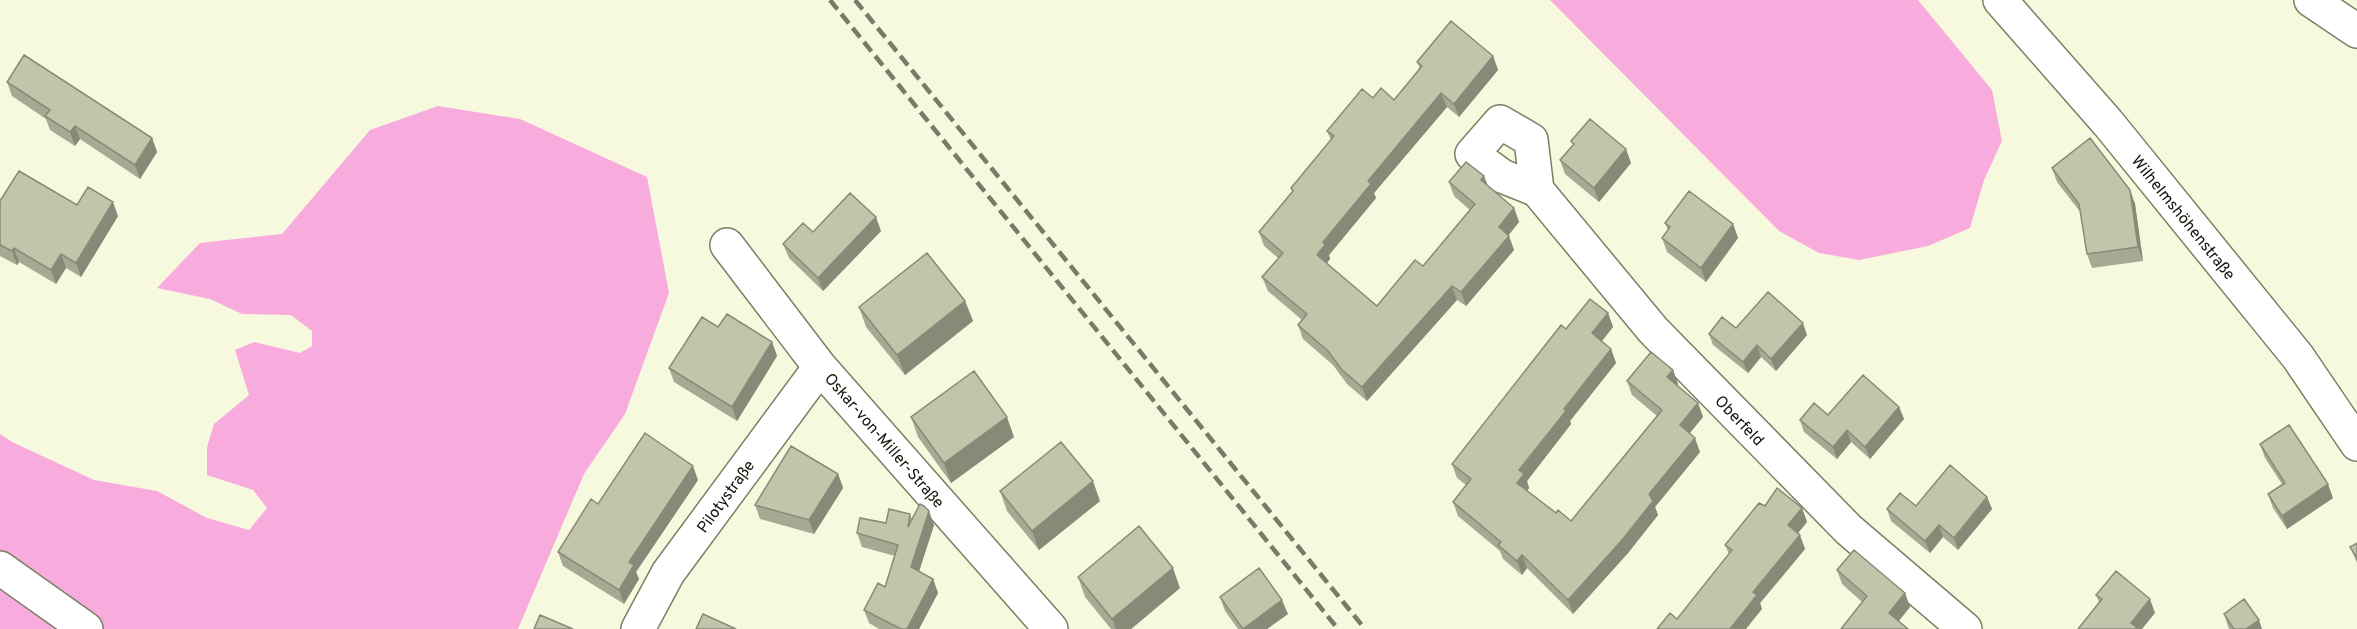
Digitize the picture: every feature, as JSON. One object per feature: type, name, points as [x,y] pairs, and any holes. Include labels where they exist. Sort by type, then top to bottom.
[{"type":"street","name":"Wilhelmshöhenstraße","points":[[2000,0],[2108,123],[2298,357],[2357,444]]},
{"type":"street","points":[[2311,0],[2357,31]]},
{"type":"street","name":"Oberfeld","points":[[1537,190],[1653,330],[1849,530],[1965,629]]},
{"type":"street","name":"Oskar-von-Miller-Straße","points":[[727,245],[820,367],[1051,629]]},
{"type":"street","name":"Pilotystraße","points":[[638,629],[668,573],[820,367]]},
{"type":"street","points":[[0,568],[86,629]]},
{"type":"shaded area","points":[[1550,0],[1918,0],[1992,90],[2002,141],[1984,180],[1970,228],[1928,246],[1859,260],[1819,253],[1779,231]]},
{"type":"shaded area","points":[[438,106],[520,119],[647,177],[669,293],[625,414],[584,474],[518,629],[0,629],[0,434],[12,442],[94,480],[157,491],[207,518],[249,530],[267,508],[253,490],[207,475],[207,447],[214,424],[249,395],[235,350],[254,342],[300,353],[312,346],[312,331],[291,315],[242,314],[210,299],[157,288],[200,243],[282,234],[370,130]]},
{"type":"building","points":[[1451,21],[1493,56],[1454,104],[1441,93],[1368,181],[1371,184],[1323,242],[1325,245],[1317,255],[1377,306],[1415,260],[1423,266],[1475,204],[1449,182],[1466,162],[1484,176],[1481,180],[1514,208],[1499,227],[1509,236],[1461,292],[1452,286],[1362,387],[1342,370],[1328,351],[1298,325],[1307,314],[1262,277],[1283,253],[1259,232],[1293,191],[1291,188],[1334,136],[1327,131],[1362,89],[1373,98],[1381,88],[1394,100],[1422,66],[1417,62]]},
{"type":"building","points":[[24,55],[152,138],[135,165],[75,126],[70,132],[45,116],[50,110],[7,82]]},
{"type":"building","points":[[1590,119],[1626,149],[1594,188],[1560,160],[1574,144],[1571,141]]},
{"type":"building","points":[[2090,138],[2130,190],[2138,247],[2087,254],[2079,204],[2052,168]]},
{"type":"building","points":[[19,171],[77,205],[88,187],[113,202],[76,263],[61,254],[51,270],[14,248],[12,251],[0,245],[0,201]]},
{"type":"building","points":[[1689,191],[1733,224],[1701,268],[1662,238],[1670,227],[1665,223]]},
{"type":"building","points":[[850,193],[876,217],[818,278],[783,244],[803,223],[813,232]]},
{"type":"building","points":[[927,253],[965,301],[897,355],[859,307]]},
{"type":"building","points":[[1768,292],[1803,323],[1771,359],[1757,345],[1743,362],[1709,334],[1722,317],[1736,328]]},
{"type":"building","points":[[1590,299],[1608,313],[1592,333],[1611,349],[1519,470],[1524,474],[1517,483],[1556,513],[1558,510],[1571,521],[1662,410],[1627,381],[1651,352],[1673,370],[1667,377],[1698,403],[1680,425],[1695,438],[1649,494],[1653,501],[1623,539],[1568,600],[1522,555],[1517,561],[1498,545],[1501,542],[1453,502],[1471,479],[1452,464],[1561,325],[1566,329]]},
{"type":"building","points":[[727,314],[772,342],[732,407],[669,368],[702,317],[718,327]]},
{"type":"building","points":[[974,371],[1007,417],[944,463],[911,417]]},
{"type":"building","points":[[1863,375],[1899,407],[1865,447],[1847,430],[1833,447],[1800,420],[1814,403],[1828,415]]},
{"type":"building","points":[[2289,425],[2328,484],[2282,516],[2268,494],[2285,483],[2260,444]]},
{"type":"building","points":[[645,433],[693,466],[629,562],[634,565],[619,590],[558,552],[591,499],[598,504]]},
{"type":"building","points":[[1061,442],[1093,481],[1032,531],[1000,491]]},
{"type":"building","points":[[791,446],[838,474],[809,520],[755,505]]},
{"type":"building","points":[[1950,465],[1987,497],[1954,538],[1939,525],[1925,541],[1887,509],[1900,493],[1916,506]]},
{"type":"building","points":[[1777,488],[1802,508],[1788,525],[1800,535],[1753,592],[1757,595],[1730,629],[1657,629],[1670,613],[1677,619],[1732,550],[1725,545],[1759,503],[1765,506]]},
{"type":"building","points":[[920,504],[929,511],[911,567],[933,579],[907,629],[901,629],[864,610],[878,583],[885,587],[898,545],[857,533],[860,518],[886,523],[889,509],[910,514],[908,527]]},
{"type":"building","points":[[1139,526],[1173,568],[1112,619],[1078,577]]},
{"type":"building","points":[[2357,543],[2357,558],[2350,547]]},
{"type":"building","points":[[1854,550],[1905,593],[1889,613],[1908,629],[1841,629],[1867,596],[1837,570]]},
{"type":"building","points":[[1259,568],[1282,600],[1243,629],[1220,597]]},
{"type":"building","points":[[2116,571],[2150,599],[2131,623],[2139,629],[2078,629],[2102,599],[2096,595]]},
{"type":"building","points":[[2244,599],[2259,620],[2246,629],[2234,629],[2224,614]]},
{"type":"building","points":[[703,614],[736,629],[696,629]]},
{"type":"building","points":[[540,615],[573,629],[534,629]]},
{"type":"railway","points":[[830,0],[1338,629]]},
{"type":"railway","points":[[855,0],[1365,629]]}]
